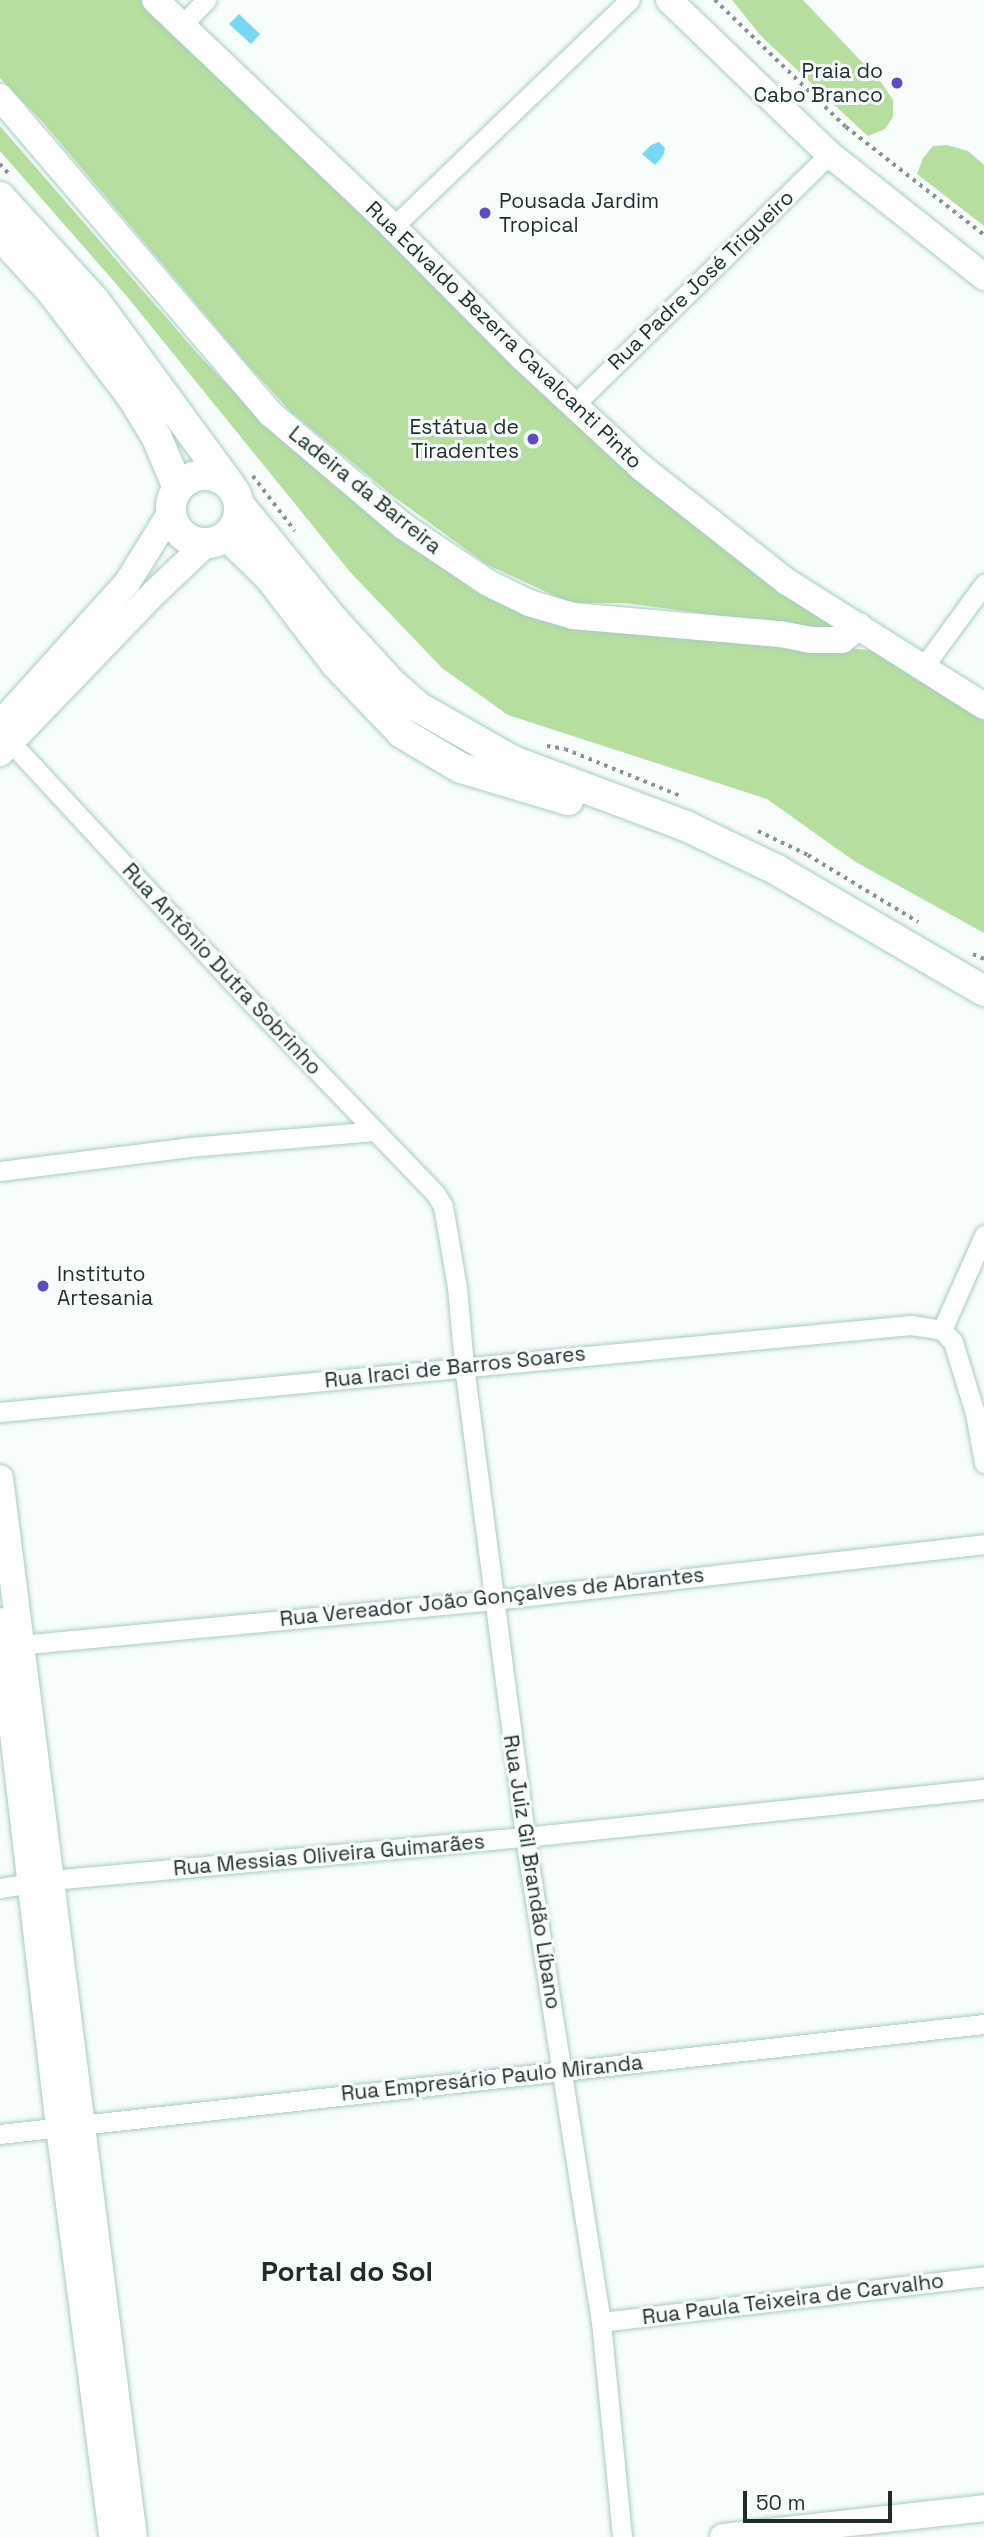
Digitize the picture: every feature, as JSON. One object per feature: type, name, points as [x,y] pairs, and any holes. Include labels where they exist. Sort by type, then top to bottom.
[{"type":"main road","name":"Rua Edvaldo Bezerra Cavalcanti Pinto","points":[[155,0],[394,227],[573,406],[642,468],[787,582],[984,706]]},
{"type":"main road","points":[[669,0],[829,154],[984,277]]},
{"type":"main road","name":"Ladeira da Barreira","points":[[0,97],[271,414],[402,526],[488,583],[529,603],[573,616],[780,634],[811,640],[842,640],[859,626]]},
{"type":"main road","points":[[5,186],[239,487],[335,622],[392,684],[420,708],[513,761],[703,835],[817,890],[984,992]]},
{"type":"main road","points":[[0,235],[52,292],[133,398],[157,438],[174,501],[176,529],[185,538],[217,540],[268,575],[336,664],[380,713],[422,747],[486,777],[703,835]]},
{"type":"main road","points":[[3,738],[127,583],[174,501],[200,475],[219,477],[239,487]]},
{"type":"main road","points":[[3,738],[155,592],[237,522],[239,487]]},
{"type":"main road","points":[[0,1478],[7,1640],[41,1882],[71,2126],[112,2537]]},
{"type":"main road","points":[[71,2126],[134,2537]]},
{"type":"main road","points":[[723,2537],[984,2508]]},
{"type":"street","points":[[182,25],[206,0]]},
{"type":"street","points":[[394,227],[630,0]]},
{"type":"street","name":"Rua Padre José Trigueiro","points":[[573,406],[829,154]]},
{"type":"street","points":[[924,666],[984,584]]},
{"type":"street","name":"Rua Antônio Dutra Sobrinho","points":[[3,738],[435,1193],[443,1206]]},
{"type":"street","points":[[0,1171],[189,1147],[374,1131]]},
{"type":"street","name":"Rua Juiz Gil Brandão Líbano","points":[[443,1206],[457,1287],[464,1366],[525,1837],[601,2322],[622,2537]]},
{"type":"street","points":[[984,1235],[942,1330],[953,1342],[963,1369],[984,1463]]},
{"type":"street","name":"Rua Iraci de Barros Soares","points":[[0,1412],[911,1325],[942,1330]]},
{"type":"street","name":"Rua Vereador João Gonçalves de Abrantes","points":[[7,1640],[494,1601],[858,1556],[984,1544]]},
{"type":"street","name":"Rua Messias Oliveira Guimarães","points":[[0,1888],[984,1789]]},
{"type":"street","name":"Rua Empresário Paulo Miranda","points":[[0,2133],[984,2024]]},
{"type":"street","name":"Rua Paula Teixeira de Carvalho","points":[[601,2322],[984,2276]]},
{"type":"path","points":[[715,0],[846,127],[984,235]]},
{"type":"path","points":[[0,164],[5,186]]},
{"type":"path","points":[[239,487],[297,534]]},
{"type":"path","points":[[540,744],[565,750],[690,800]]},
{"type":"path","points":[[747,826],[808,855],[927,928]]},
{"type":"path","points":[[972,953],[984,959]]},
{"type":"green space","points":[[0,0],[141,0],[211,69],[794,598],[839,631],[625,603],[570,603],[486,564],[393,496],[291,412],[40,119],[0,78]]},
{"type":"green space","points":[[732,0],[803,0],[881,82],[893,100],[893,117],[885,129],[868,136],[762,37]]},
{"type":"green space","points":[[0,126],[197,353],[250,409],[321,474],[474,590],[568,627],[669,629],[877,651],[984,714],[984,933],[854,861],[767,799],[508,715],[442,668],[351,573],[125,294],[0,151]]},
{"type":"green space","points":[[947,145],[968,151],[984,165],[984,226],[917,174],[923,158],[933,146]]},
{"type":"water","points":[[239,14],[260,34],[251,44],[229,24]]},
{"type":"water","points":[[659,142],[665,148],[663,156],[655,165],[642,154],[651,145]]},
{"type":"place","name":"Praia do Cabo Branco","points":[[897,83]]},
{"type":"place","name":"Pousada Jardim Tropical","points":[[485,213]]},
{"type":"place","name":"Estátua de Tiradentes","points":[[533,439]]},
{"type":"place","name":"Instituto Artesania","points":[[43,1286]]},
{"type":"district","name":"Portal do Sol","points":[[347,2271]]}]
